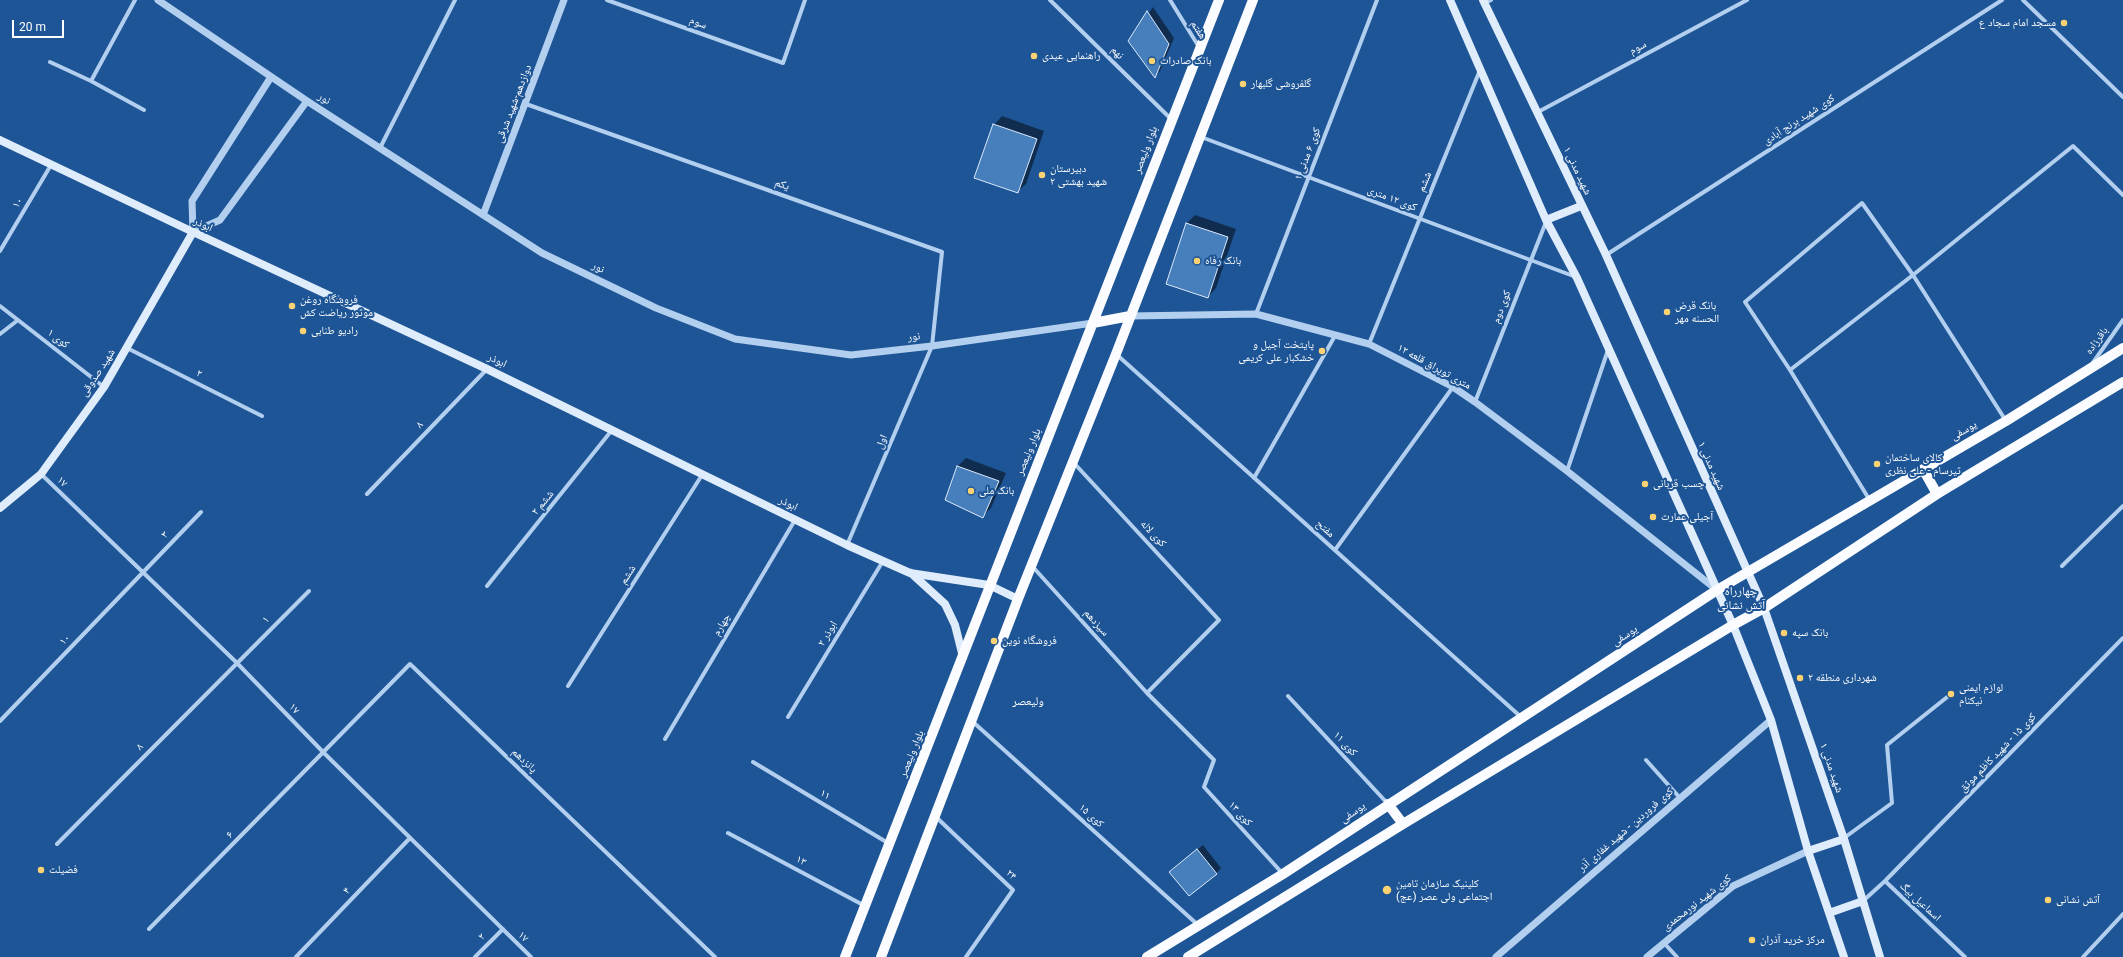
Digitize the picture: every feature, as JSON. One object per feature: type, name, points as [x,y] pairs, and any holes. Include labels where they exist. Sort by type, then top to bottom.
[{"type":"main road","name":"بلوار ولیعصر","points":[[845,957],[888,843],[964,657],[989,585],[1219,0]]},
{"type":"main road","points":[[881,957],[936,817],[1018,599],[1116,354],[1253,0]]},
{"type":"main road","points":[[1450,0],[1546,220],[1577,278],[1733,625],[1771,720],[1808,851],[1844,957]]},
{"type":"main road","name":"شهید مدنی ۱","points":[[1486,1],[1581,206],[1606,256],[1764,608],[1844,839],[1880,957]]},
{"type":"main road","name":"ابوذر","points":[[0,140],[487,369],[847,545],[910,573],[989,585],[1018,599]]},
{"type":"main road","points":[[1546,220],[1581,206]]},
{"type":"main road","name":"شهید صدوقی","points":[[0,508],[42,474],[104,387],[193,232]]},
{"type":"main road","points":[[1093,322],[1130,316]]},
{"type":"main road","name":"یوسفی","points":[[1147,957],[1283,874],[1717,590],[2006,421],[2123,348]]},
{"type":"main road","points":[[1188,957],[1403,824],[1733,625],[1764,608],[1937,494],[2123,382]]},
{"type":"main road","points":[[1923,469],[1937,494]]},
{"type":"main road","points":[[910,573],[945,604],[954,625],[964,657]]},
{"type":"main road","points":[[1388,804],[1403,824]]},
{"type":"main road","points":[[1808,851],[1844,839]]},
{"type":"main road","points":[[1829,913],[1863,901]]},
{"type":"street","points":[[91,81],[136,0]]},
{"type":"street","name":"نور","points":[[158,0],[307,101],[542,253],[656,308],[735,339],[851,355],[932,346],[1093,322]]},
{"type":"street","points":[[380,148],[455,0]]},
{"type":"street","name":"دوازدهم-شهید شرقی","points":[[483,215],[564,0]]},
{"type":"street","name":"سوم","points":[[607,0],[783,63],[805,0]]},
{"type":"street","name":"نهم","points":[[1050,0],[1171,119]]},
{"type":"street","name":"هفتم","points":[[1170,0],[1199,48]]},
{"type":"street","name":"کوی ۶ مدنی ۱","points":[[1256,314],[1377,0]]},
{"type":"street","name":"سوم","points":[[1538,112],[1747,0]]},
{"type":"street","name":"کوی شهید برنج آبادی","points":[[1606,256],[2002,0]]},
{"type":"street","points":[[2023,0],[2123,97]]},
{"type":"street","points":[[50,62],[91,81],[144,110]]},
{"type":"street","name":"ششم","points":[[1369,344],[1480,70]]},
{"type":"street","points":[[271,77],[192,201],[193,232],[220,220],[307,101]]},
{"type":"street","name":"یکم","points":[[526,104],[942,252],[932,346]]},
{"type":"street","name":"کوی ۱۲ متری","points":[[1200,136],[1577,278]]},
{"type":"street","points":[[1790,370],[1913,275],[2073,146],[2123,195]]},
{"type":"street","name":"۱۰","points":[[0,251],[51,165]]},
{"type":"street","points":[[1869,500],[1790,370],[1745,302],[1862,203],[1913,275],[2006,421]]},
{"type":"street","name":"کوی دوم","points":[[1475,402],[1546,220]]},
{"type":"street","name":"کوی ۱","points":[[0,306],[104,387]]},
{"type":"street","name":"۱۲ متری توپراق قلعه","points":[[1130,316],[1256,314],[1369,344],[1453,387],[1475,402],[1567,471],[1717,590]]},
{"type":"street","points":[[0,334],[18,320]]},
{"type":"street","name":"باقرزاده","points":[[2086,372],[2123,320]]},
{"type":"street","points":[[1254,478],[1336,334]]},
{"type":"street","name":"اول","points":[[847,545],[932,346]]},
{"type":"street","name":"۲","points":[[127,348],[262,416]]},
{"type":"street","points":[[1567,471],[1609,348]]},
{"type":"street","name":"مفتح","points":[[1116,354],[1522,718]]},
{"type":"street","name":"۸","points":[[367,494],[487,369]]},
{"type":"street","points":[[1335,550],[1453,387]]},
{"type":"street","name":"ششم ۲","points":[[487,586],[612,430]]},
{"type":"street","name":"کوی لاله","points":[[1073,462],[1219,620],[1147,693]]},
{"type":"street","name":"۱۷","points":[[42,474],[236,662],[324,753],[531,957]]},
{"type":"street","name":"ششم","points":[[568,686],[703,474]]},
{"type":"street","points":[[2062,566],[2123,506]]},
{"type":"street","name":"۳","points":[[143,571],[201,512]]},
{"type":"street","name":"چهارم","points":[[665,739],[795,520]]},
{"type":"street","name":"۲ ابوذر","points":[[788,717],[883,561]]},
{"type":"street","name":"سیزدهم","points":[[1032,566],[1147,693],[1214,760]]},
{"type":"street","name":"۱۰","points":[[0,721],[143,571]]},
{"type":"street","name":"۱","points":[[236,662],[309,591]]},
{"type":"street","name":"کوی ۱۵ - شهید کاظم موثق","points":[[1885,881],[2123,638]]},
{"type":"street","name":"۸","points":[[56,844],[236,662]]},
{"type":"street","name":"پانزدهم","points":[[324,753],[410,664],[715,957]]},
{"type":"street","points":[[1844,839],[1892,803],[1887,745],[1951,694]]},
{"type":"street","name":"کوی ۱۱","points":[[1288,696],[1388,804]]},
{"type":"street","name":"کوی ۱۵","points":[[972,720],[1198,925]]},
{"type":"street","name":"کوی فروردین - شهید غفاری آذر","points":[[1496,957],[1771,720]]},
{"type":"street","name":"۶","points":[[149,929],[324,753]]},
{"type":"street","name":"کوی ۱۳","points":[[1214,760],[1204,787],[1283,874]]},
{"type":"street","points":[[1646,760],[1680,798]]},
{"type":"street","name":"۱۱","points":[[753,762],[888,843]]},
{"type":"street","name":"۲۴","points":[[936,817],[1013,890],[966,957]]},
{"type":"street","name":"۱۳","points":[[728,833],[865,906]]},
{"type":"street","name":"۴","points":[[296,957],[410,838]]},
{"type":"street","name":"کوی شهید نورمحمدی","points":[[1647,957],[1733,886],[1808,851]]},
{"type":"street","name":"اسماعیل بیگ","points":[[1863,901],[1885,881],[1966,957]]},
{"type":"street","points":[[2083,957],[2123,914]]},
{"type":"street","name":"۲","points":[[475,957],[503,929]]},
{"type":"street","points":[[1664,943],[1676,957]]},
{"type":"building","name":"بانک صادرات","points":[[1147,11],[1169,44],[1155,78],[1128,41]]},
{"type":"building","name":"دبیرستان شهید بهشتی ۲","points":[[993,124],[1037,139],[1018,193],[974,178]]},
{"type":"building","name":"بانک رفاه","points":[[1186,223],[1228,237],[1208,298],[1166,284]]},
{"type":"building","name":"بانک ملی","points":[[957,466],[999,481],[983,518],[945,500]]},
{"type":"building","points":[[1197,849],[1217,874],[1189,896],[1169,872]]},
{"type":"place","name":"مسجد امام سجاد ع","points":[[2064,23]]},
{"type":"place","name":"راهنمایی عیدی","points":[[1034,56]]},
{"type":"place","name":"بانک صادرات","points":[[1152,61]]},
{"type":"place","name":"گلفروشی گلبهار","points":[[1243,84]]},
{"type":"place","name":"دبیرستان شهید بهشتی ۲","points":[[1042,175]]},
{"type":"place","name":"بانک رفاه","points":[[1197,261]]},
{"type":"place","name":"فروشگاه روغن موتور ریاضت کش","points":[[292,306]]},
{"type":"place","name":"بانک قرض الحسنه مهر","points":[[1667,312]]},
{"type":"place","name":"رادیو طنابی","points":[[303,331]]},
{"type":"place","name":"پایتخت آجیل و خشکبار علی کریمی","points":[[1322,351]]},
{"type":"place","name":"کالای ساختمان تیرسام - علی نظری","points":[[1877,464]]},
{"type":"place","name":"چسب قربانی","points":[[1645,484]]},
{"type":"place","name":"بانک ملی","points":[[971,491]]},
{"type":"place","name":"آجیلی عمارت","points":[[1653,517]]},
{"type":"place","name":"بانک سپه","points":[[1784,633]]},
{"type":"place","name":"فروشگاه نوین","points":[[994,641]]},
{"type":"place","name":"شهرداری منطقه ۲","points":[[1800,678]]},
{"type":"place","name":"لوازم ایمنی نیکنام","points":[[1951,694]]},
{"type":"place","name":"فضیلت","points":[[41,870]]},
{"type":"place","name":"کلینیک سازمان تامین اجتماعی ولی عصر (عج)","points":[[1387,890]]},
{"type":"place","name":"آتش نشانی","points":[[2048,900]]},
{"type":"place","name":"مرکز خرید آذران","points":[[1752,940]]},
{"type":"district","name":"چهارراه آتش نشانی","points":[[1741,599]]},
{"type":"district","name":"ولیعصر","points":[[1028,702]]}]
